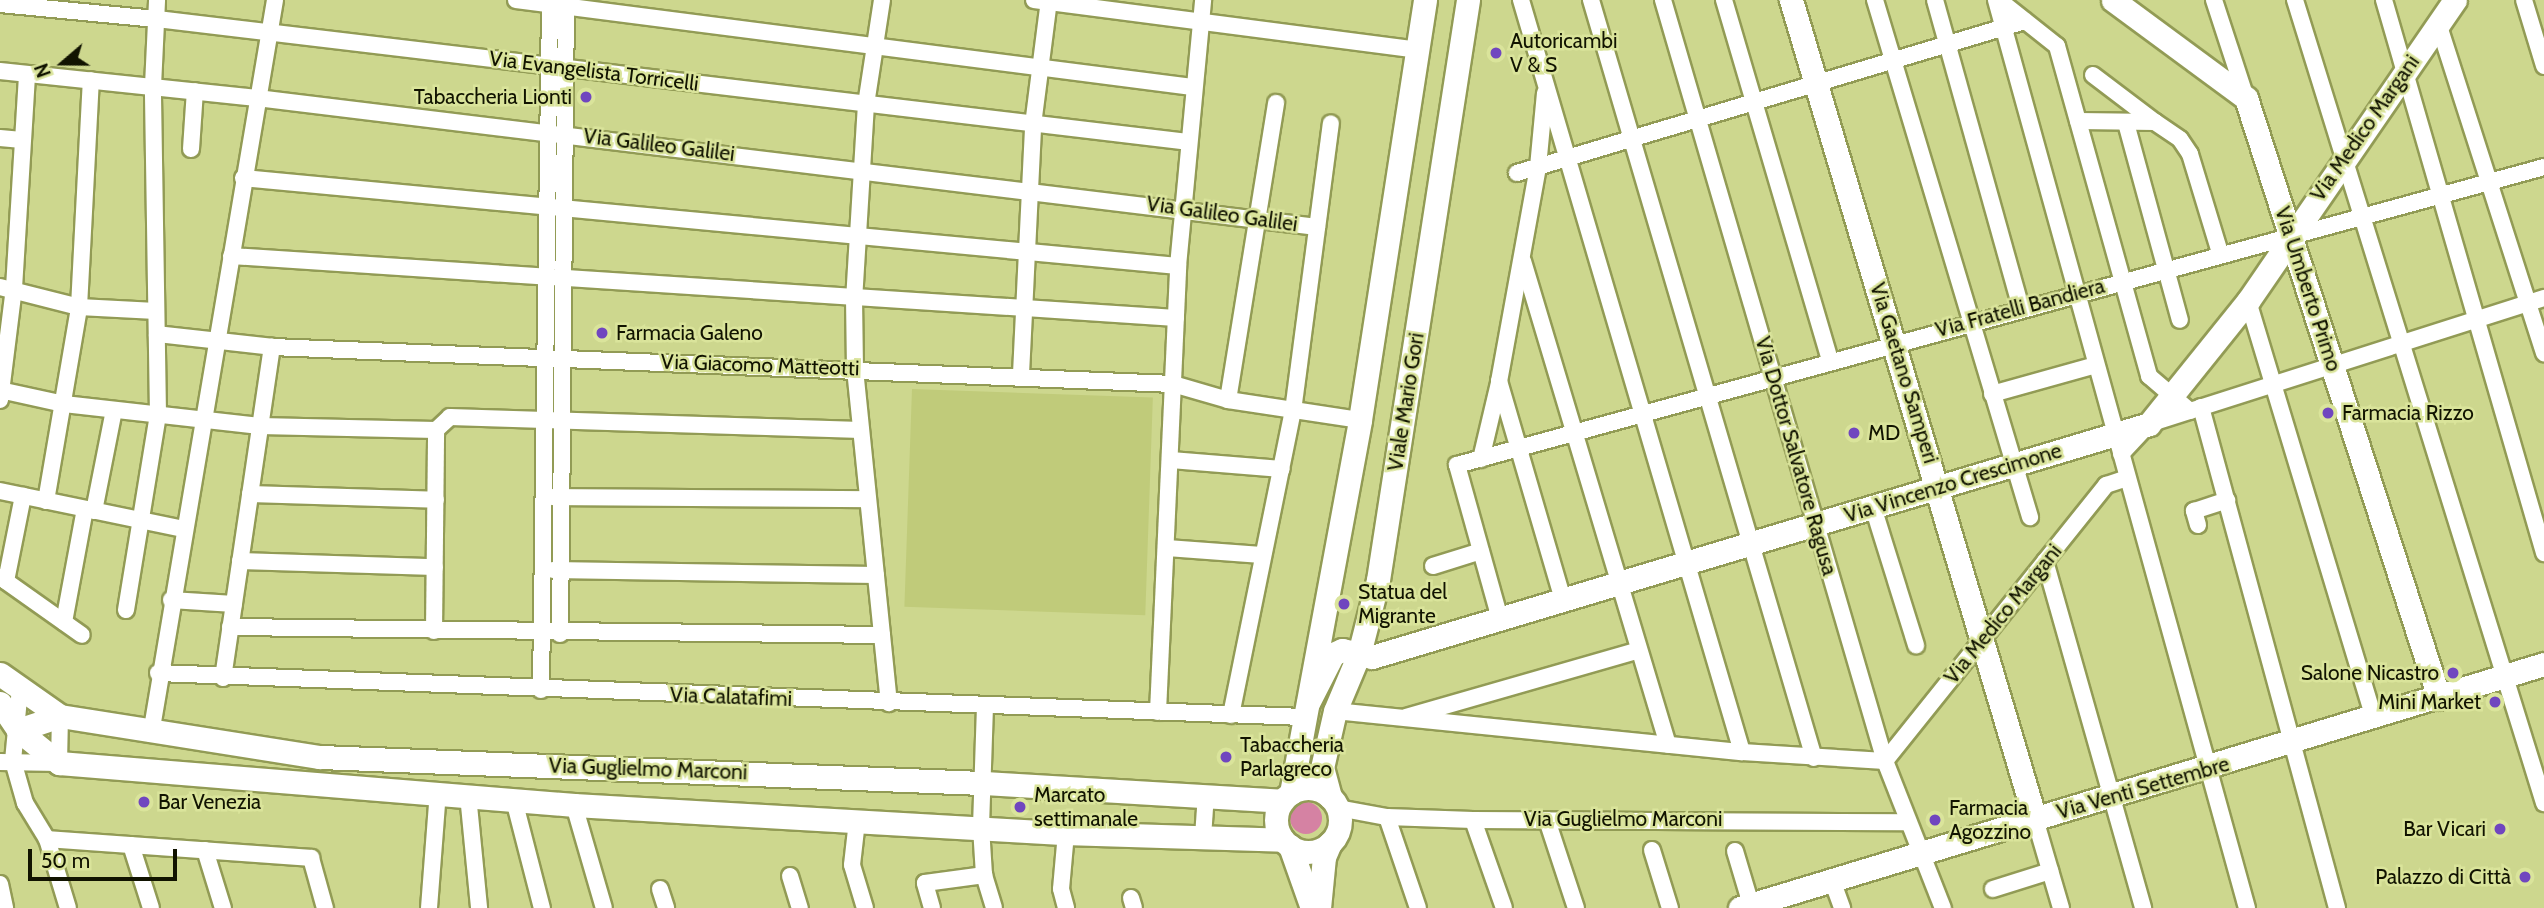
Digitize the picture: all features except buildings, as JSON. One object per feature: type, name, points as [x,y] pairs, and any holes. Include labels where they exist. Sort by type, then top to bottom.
[{"type":"street","points":[[126,610],[158,414],[153,86],[157,0]]},
{"type":"street","points":[[151,734],[158,673],[205,419],[243,178],[275,0]]},
{"type":"street","points":[[516,0],[558,2],[1040,65],[1192,88]]},
{"type":"street","points":[[882,0],[866,104],[854,298],[855,369],[889,703]]},
{"type":"street","points":[[1158,712],[1178,266],[1192,88],[1203,0]]},
{"type":"street","name":"Viale Mario Gori","points":[[1287,797],[1307,710],[1360,420],[1421,50],[1425,0]]},
{"type":"street","name":"Viale Mario Gori","points":[[1334,802],[1322,768],[1335,711],[1359,654],[1378,580],[1468,0]]},
{"type":"street","points":[[1521,0],[1742,752]]},
{"type":"street","points":[[1591,0],[1814,758]]},
{"type":"street","name":"Via Dottor Salvatore Ragusa","points":[[1663,0],[1885,761],[1908,822],[1924,852],[1943,908]]},
{"type":"street","points":[[1724,0],[1830,360]]},
{"type":"street","name":"Via Gaetano Samperi","points":[[1791,0],[1984,638],[2050,871],[2057,907]]},
{"type":"street","points":[[1875,0],[2030,517]]},
{"type":"street","points":[[1935,0],[2021,308]]},
{"type":"street","points":[[1997,0],[2057,46],[2149,376],[2187,404],[2227,500],[2337,908]]},
{"type":"street","points":[[1997,0],[2247,908]]},
{"type":"street","points":[[2113,0],[2246,98]]},
{"type":"street","name":"Via Umberto Primo","points":[[2214,0],[2439,698]]},
{"type":"street","points":[[2295,0],[2544,803]]},
{"type":"street","points":[[2384,0],[2544,553]]},
{"type":"street","points":[[2524,0],[2544,66]]},
{"type":"street","points":[[1021,374],[1033,125],[1044,1],[1421,50]]},
{"type":"street","points":[[541,690],[552,634],[558,2]]},
{"type":"street","name":"Via Evangelista Torricelli","points":[[0,4],[270,32],[1188,142]]},
{"type":"street","points":[[2448,7],[2488,181],[2536,300],[2544,353]]},
{"type":"street","name":"Via Medico Margani","points":[[2149,424],[2187,404],[2291,233],[2344,161],[2448,7]]},
{"type":"street","points":[[1517,173],[2025,21]]},
{"type":"street","name":"Via Galileo Galilei","points":[[0,71],[153,86],[1182,207],[1317,227]]},
{"type":"street","points":[[27,74],[17,216],[7,287],[1,394],[64,404],[260,426],[436,430],[450,417],[861,429]]},
{"type":"street","points":[[2093,75],[2180,139],[2190,154],[2220,253]]},
{"type":"street","points":[[46,501],[79,307],[91,80]]},
{"type":"street","points":[[1481,458],[1499,381],[1538,167],[1546,84]]},
{"type":"street","points":[[191,149],[195,91]]},
{"type":"street","points":[[1228,400],[1276,103]]},
{"type":"street","points":[[2078,121],[2155,122]]},
{"type":"street","points":[[1231,715],[1293,411],[1331,123]]},
{"type":"street","points":[[2126,123],[2180,320]]},
{"type":"street","points":[[0,138],[22,140]]},
{"type":"street","name":"Via Fratelli Bandiera","points":[[1481,551],[1457,465],[2291,233],[2544,167]]},
{"type":"street","points":[[243,178],[1178,266]]},
{"type":"street","points":[[0,215],[17,216]]},
{"type":"street","points":[[231,256],[1176,318]]},
{"type":"street","points":[[1522,256],[1668,745]]},
{"type":"street","points":[[7,287],[79,307],[156,312]]},
{"type":"street","points":[[2187,404],[2273,384],[2536,300]]},
{"type":"street","points":[[2248,301],[2374,718]]},
{"type":"street","name":"Via Giacomo Matteotti","points":[[157,334],[272,347],[1021,374],[1173,384],[1228,400],[1360,420]]},
{"type":"street","points":[[223,678],[272,347]]},
{"type":"street","points":[[1992,394],[2096,365]]},
{"type":"street","points":[[1499,381],[1563,600]]},
{"type":"street","points":[[64,622],[114,410]]},
{"type":"street","name":"Via Vincenzo Crescimone","points":[[1307,710],[1334,654],[1342,650],[1372,657],[2014,464],[2118,445],[2149,424]]},
{"type":"street","points":[[435,631],[436,430]]},
{"type":"street","points":[[1171,460],[1282,469]]},
{"type":"street","name":"Via Medico Margani","points":[[1885,761],[2106,485],[2127,478]]},
{"type":"street","points":[[0,491],[184,529]]},
{"type":"street","points":[[250,494],[436,500]]},
{"type":"street","points":[[23,496],[3,579],[82,635]]},
{"type":"street","points":[[554,497],[868,499]]},
{"type":"street","points":[[2198,525],[2194,511],[2227,500]]},
{"type":"street","points":[[1873,507],[1916,645]]},
{"type":"street","points":[[1167,548],[1262,555]]},
{"type":"street","points":[[1433,566],[1481,551],[1500,619]]},
{"type":"street","points":[[240,561],[435,567]]},
{"type":"street","points":[[2045,561],[2143,908]]},
{"type":"street","points":[[553,570],[876,575]]},
{"type":"street","points":[[171,600],[234,604]]},
{"type":"street","points":[[230,627],[552,634],[883,635]]},
{"type":"street","points":[[1398,719],[1639,650]]},
{"type":"street","name":"Via Venti Settembre","points":[[1747,907],[2208,769],[2544,664]]},
{"type":"street","name":"Via Calatafimi","points":[[158,673],[223,678],[1231,715],[1307,710]]},
{"type":"street","points":[[0,674],[60,716],[58,763]]},
{"type":"street","points":[[20,688],[9,726],[6,762],[25,803],[47,839],[68,908]]},
{"type":"street","points":[[0,703],[9,726],[58,763]]},
{"type":"street","points":[[985,706],[981,827],[984,875],[994,908]]},
{"type":"street","points":[[1335,711],[1742,752],[1885,761]]},
{"type":"street","name":"Via Guglielmo Marconi","points":[[9,726],[60,716],[151,734],[320,757],[1287,797]]},
{"type":"street","points":[[6,762],[58,763]]},
{"type":"street","name":"Via Guglielmo Marconi","points":[[58,763],[438,791],[574,805],[1286,843]]},
{"type":"street","points":[[1312,908],[1276,825],[1287,797],[1311,788],[1334,802],[1339,827],[1324,857],[1319,908]]},
{"type":"street","points":[[429,908],[438,791]]},
{"type":"street","points":[[1203,837],[1206,794]]},
{"type":"street","points":[[468,795],[479,908]]},
{"type":"street","points":[[514,800],[542,908]]},
{"type":"street","name":"Via Guglielmo Marconi","points":[[1334,802],[1387,817],[1473,820],[1908,822]]},
{"type":"street","points":[[574,805],[604,908]]},
{"type":"street","points":[[1387,817],[1418,908]]},
{"type":"street","points":[[1473,820],[1504,908]]},
{"type":"street","points":[[1547,820],[1576,908]]},
{"type":"street","points":[[857,821],[852,865],[865,908]]},
{"type":"street","points":[[1066,833],[1061,889],[1066,908]]},
{"type":"street","points":[[47,839],[311,858],[325,908]]},
{"type":"street","points":[[1286,843],[1311,852],[1330,843]]},
{"type":"street","points":[[131,845],[151,908]]},
{"type":"street","points":[[205,850],[223,908]]},
{"type":"street","points":[[1652,850],[1670,908]]},
{"type":"street","points":[[1735,851],[1747,907]]},
{"type":"street","points":[[1993,889],[2050,871]]},
{"type":"street","points":[[932,908],[925,883],[984,875]]},
{"type":"street","points":[[790,876],[800,908]]},
{"type":"street","points":[[1832,880],[1842,908]]},
{"type":"street","points":[[0,884],[5,908]]},
{"type":"street","points":[[660,889],[666,908]]},
{"type":"shaded area","points":[[912,389],[1153,397],[1145,615],[904,607]]},
{"type":"shaded area","points":[[1306,802],[1317,807],[1322,818],[1317,829],[1306,834],[1295,829],[1290,818],[1295,807]]},
{"type":"place","name":"Autoricambi V & S","points":[[1496,53]]},
{"type":"place","name":"Tabaccheria Lionti","points":[[586,97]]},
{"type":"place","name":"Farmacia Galeno","points":[[602,333]]},
{"type":"place","name":"Farmacia Rizzo","points":[[2328,413]]},
{"type":"place","name":"MD","points":[[1854,433]]},
{"type":"place","name":"Statua del Migrante","points":[[1344,604]]},
{"type":"place","name":"Salone Nicastro","points":[[2453,673]]},
{"type":"place","name":"Mini Market","points":[[2495,702]]},
{"type":"place","name":"Tabaccheria Parlagreco","points":[[1226,757]]},
{"type":"place","name":"Bar Venezia","points":[[144,802]]},
{"type":"place","name":"Marcato settimanale","points":[[1020,807]]},
{"type":"place","name":"Farmacia Agozzino","points":[[1935,820]]},
{"type":"place","name":"Bar Vicari","points":[[2500,829]]},
{"type":"place","name":"Palazzo di Città","points":[[2525,877]]}]
